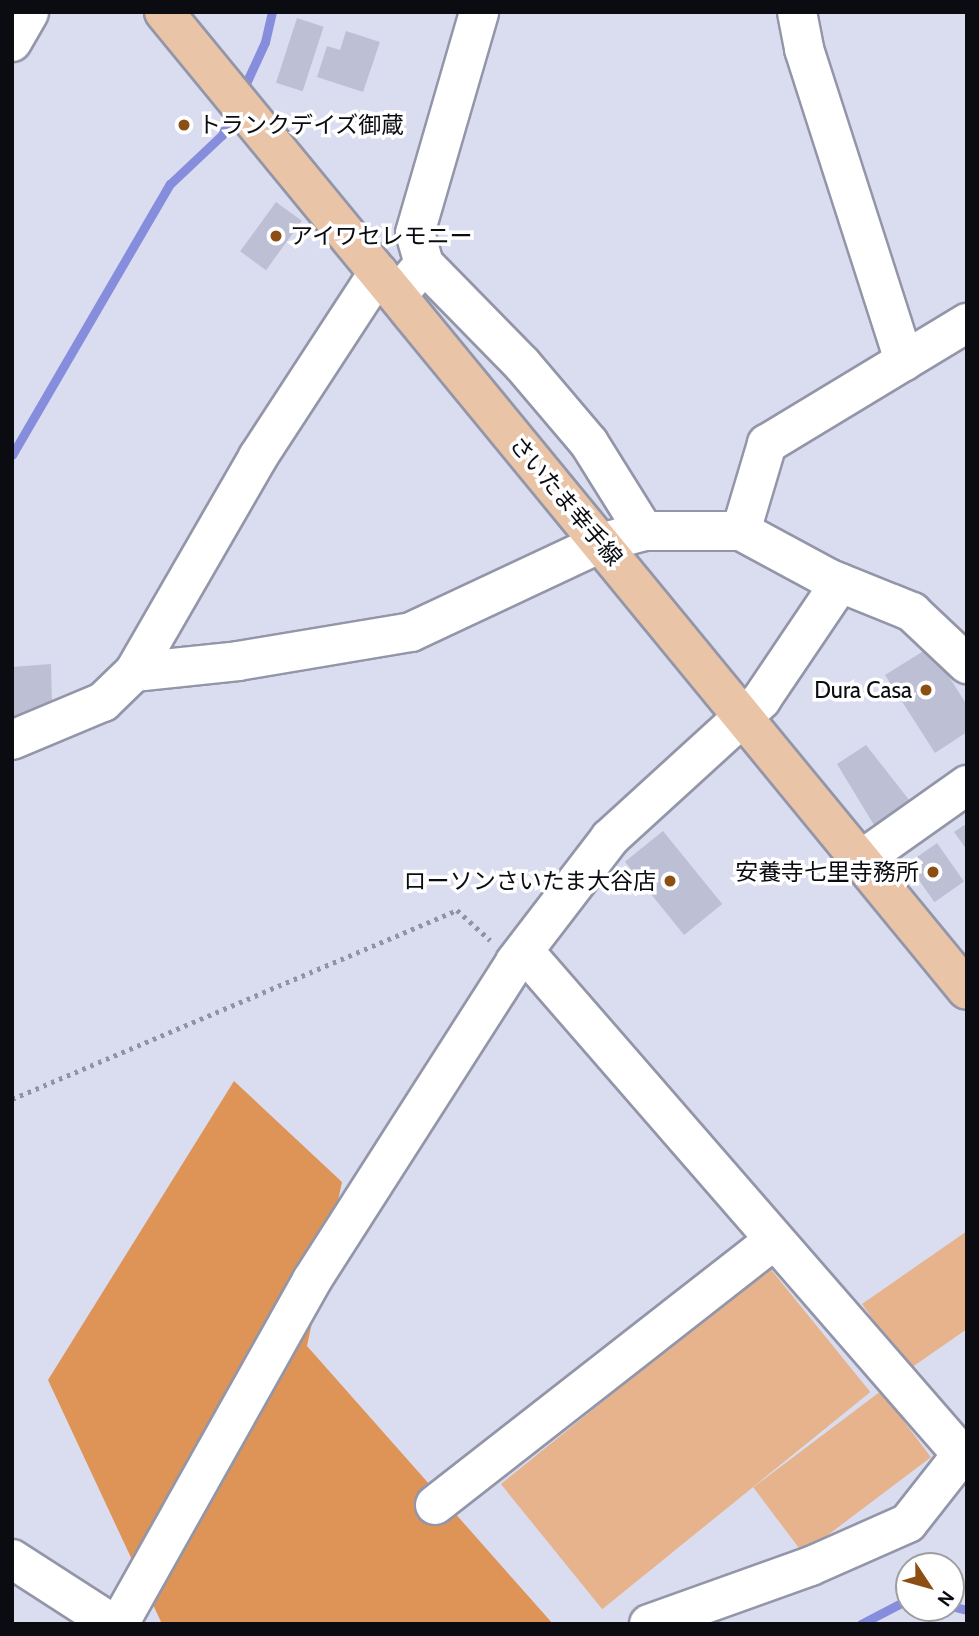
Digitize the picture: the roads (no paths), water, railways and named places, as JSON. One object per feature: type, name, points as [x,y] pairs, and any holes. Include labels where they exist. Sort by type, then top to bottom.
[{"type":"main road","name":"さいたま幸手線","points":[[164,12],[967,990]]},
{"type":"street","points":[[12,42],[29,12]]},
{"type":"street","points":[[479,12],[415,233],[424,264],[522,364],[589,443],[644,531]]},
{"type":"street","points":[[797,12],[804,49],[904,361]]},
{"type":"street","points":[[12,740],[103,702],[134,672],[258,457],[387,284],[424,264]]},
{"type":"street","points":[[741,530],[767,444],[967,323]]},
{"type":"street","points":[[134,672],[238,661],[411,632],[601,543],[644,531],[741,530],[840,583],[912,612],[967,664]]},
{"type":"street","points":[[119,1624],[312,1280],[519,956],[610,838],[761,700],[840,583]]},
{"type":"street","points":[[861,860],[967,785]]},
{"type":"street","points":[[519,956],[772,1242],[965,1452],[908,1523],[811,1566],[649,1624]]},
{"type":"street","points":[[435,1505],[772,1242]]},
{"type":"street","points":[[12,1559],[113,1624]]},
{"type":"waterway","points":[[242,92],[265,42],[272,12]]},
{"type":"waterway","points":[[12,455],[170,184],[222,135],[233,111]]},
{"type":"waterway","points":[[861,1624],[895,1606]]},
{"type":"place","name":"トランクデイズ御蔵","points":[[184,125]]},
{"type":"place","name":"アイワセレモニー","points":[[276,236]]},
{"type":"place","name":"Dura Casa","points":[[926,690]]},
{"type":"place","name":"安養寺七里寺務所","points":[[933,872]]},
{"type":"place","name":"ローソンさいたま大谷店","points":[[670,881]]}]
